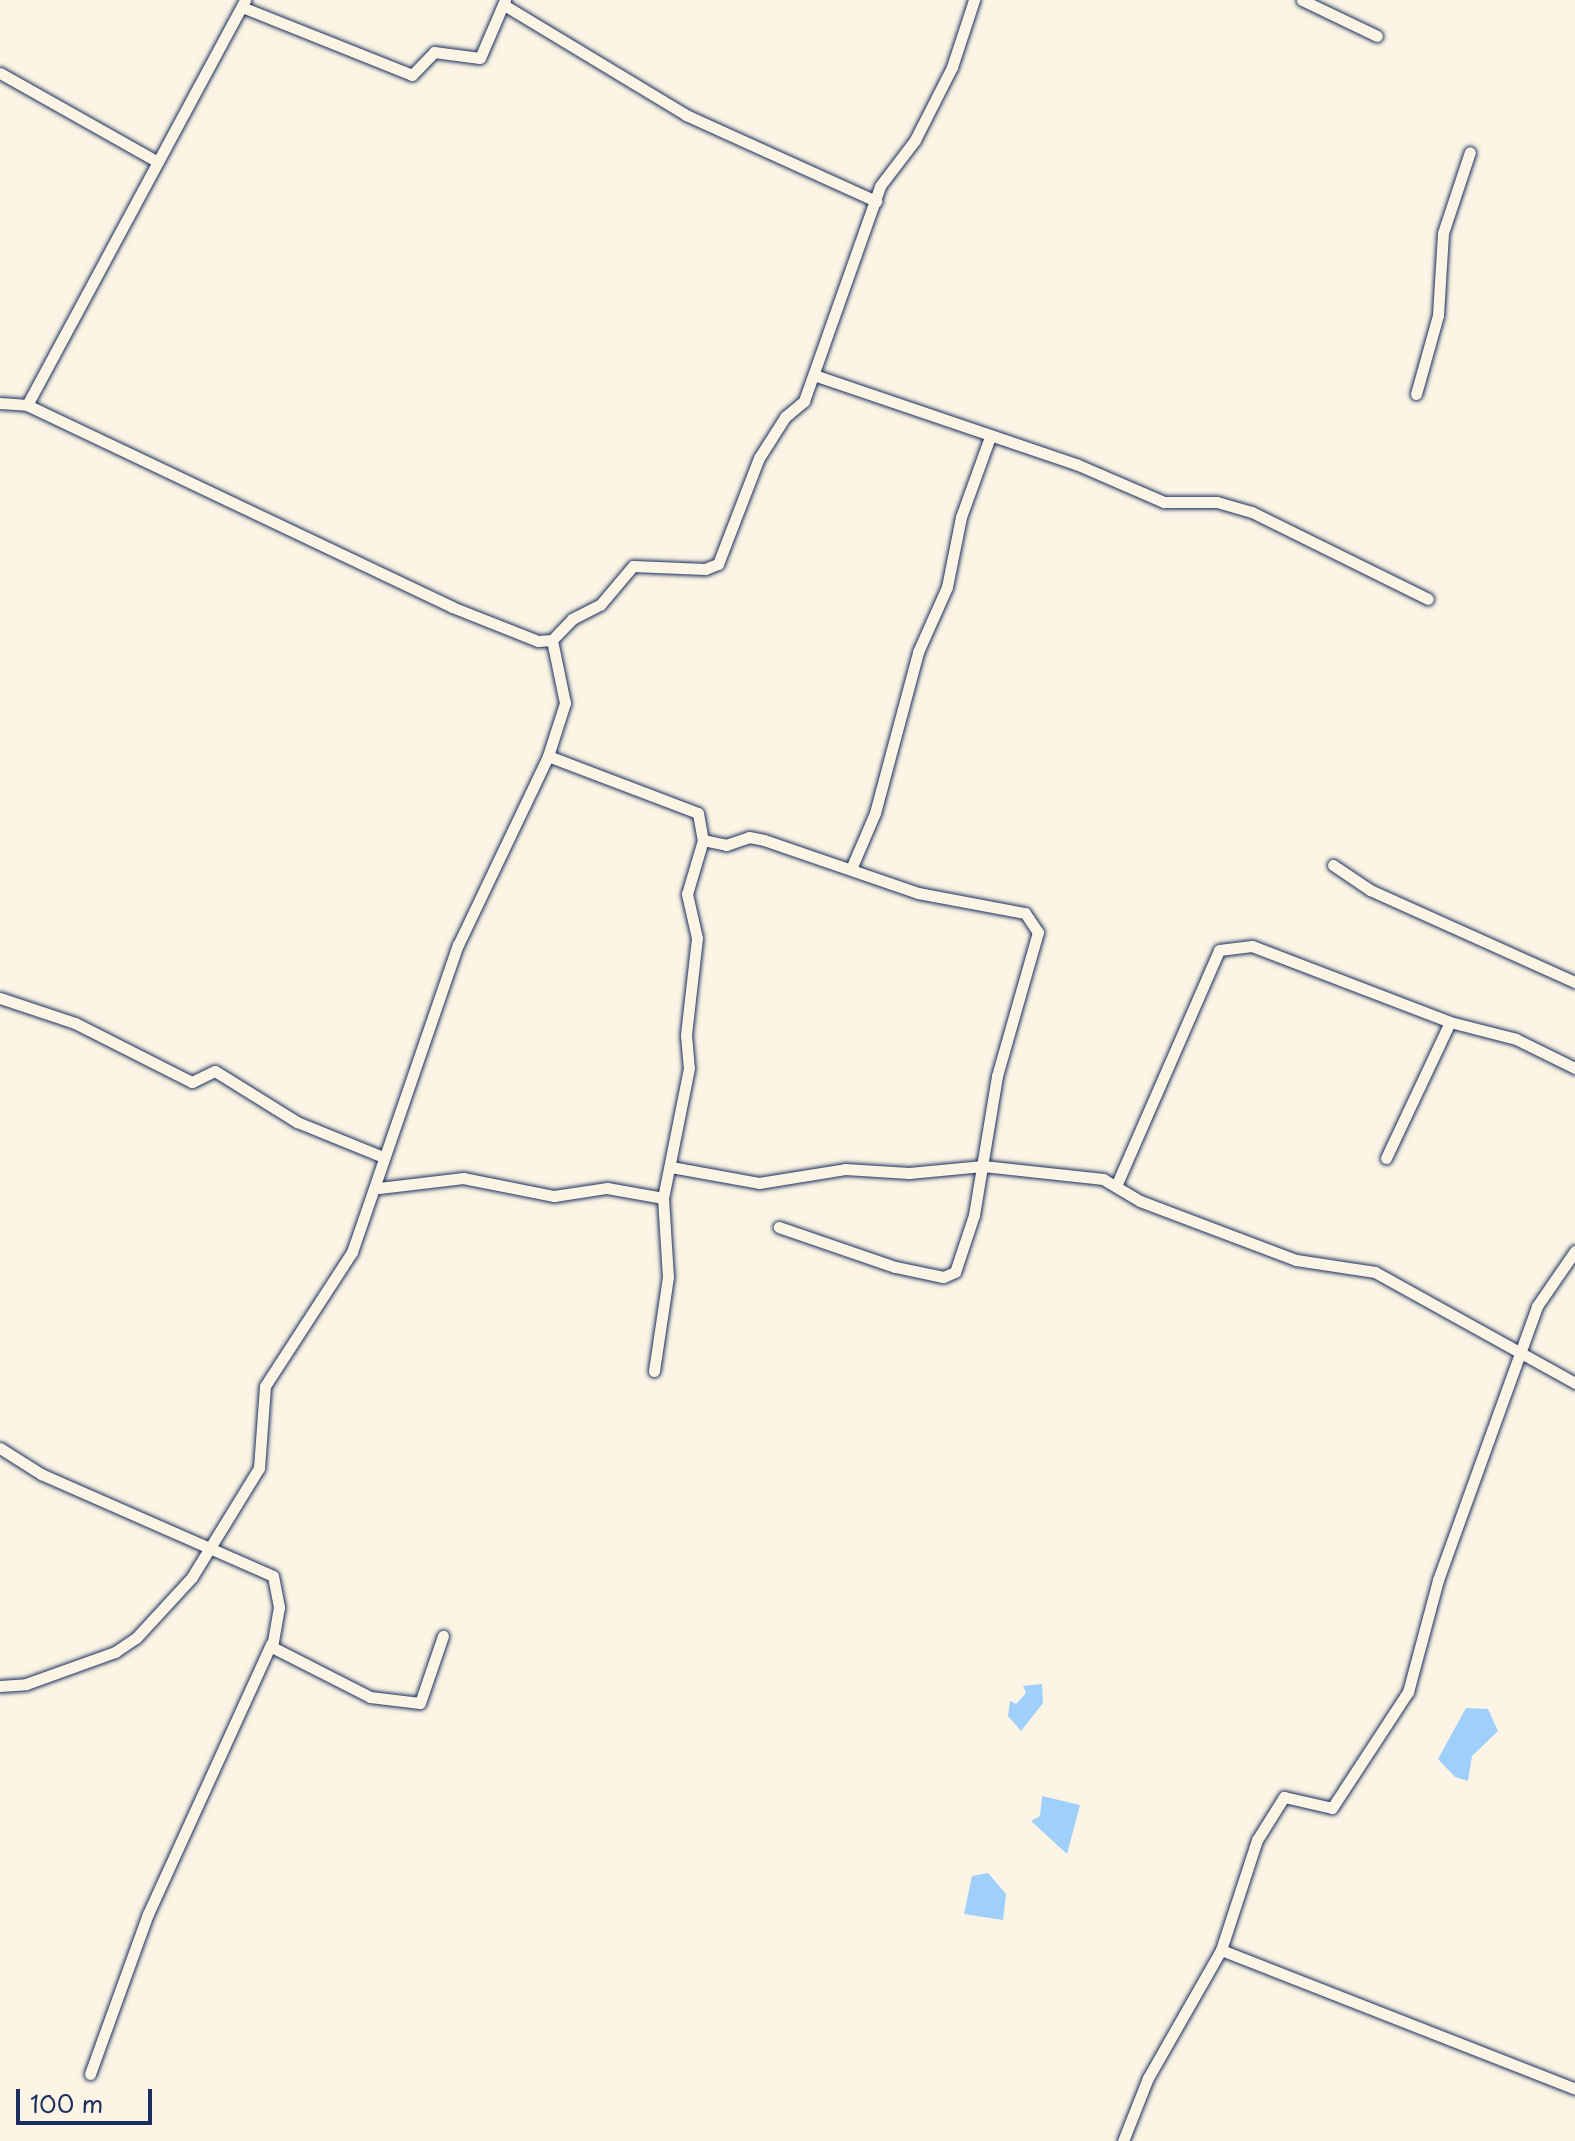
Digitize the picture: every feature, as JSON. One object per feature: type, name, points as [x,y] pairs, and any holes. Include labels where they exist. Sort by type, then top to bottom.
[{"type":"street","points":[[0,403],[27,405],[452,607],[538,641],[552,640],[572,619],[600,605],[633,566],[705,569],[718,564],[759,458],[785,417],[804,401],[876,201],[952,67],[974,0]]},
{"type":"street","points":[[1302,0],[1377,36]]},
{"type":"street","points":[[27,405],[244,4],[412,75],[429,54],[480,58],[504,3],[686,115],[876,201]]},
{"type":"street","points":[[0,73],[158,162]]},
{"type":"street","points":[[1416,394],[1438,315],[1443,233],[1470,152]]},
{"type":"street","points":[[814,375],[1164,502],[1217,502],[1252,512],[1428,599]]},
{"type":"street","points":[[851,869],[875,813],[918,652],[947,587],[961,517],[990,437]]},
{"type":"street","points":[[0,1686],[26,1684],[115,1652],[163,1613],[259,1468],[265,1386],[352,1252],[379,1188],[383,1157],[458,945],[548,756],[565,703],[552,640]]},
{"type":"street","points":[[548,756],[688,804],[698,813],[703,840],[687,894],[697,938],[686,1035],[689,1068],[663,1198],[668,1277],[654,1371]]},
{"type":"street","points":[[703,840],[726,845],[749,837],[918,893],[1033,917],[1038,932],[997,1076],[983,1166],[955,1272],[943,1277],[779,1227]]},
{"type":"street","points":[[1333,865],[1370,890],[1575,982]]},
{"type":"street","points":[[1116,1186],[1219,950],[1252,946],[1450,1022],[1516,1039],[1575,1068]]},
{"type":"street","points":[[0,998],[75,1023],[192,1082],[215,1071],[297,1122],[383,1157]]},
{"type":"street","points":[[1386,1158],[1450,1022]]},
{"type":"street","points":[[671,1167],[776,1183],[845,1169],[909,1173],[983,1166],[1103,1179],[1140,1201],[1296,1260],[1375,1272],[1575,1383]]},
{"type":"street","points":[[379,1188],[463,1178],[554,1196],[607,1188],[663,1198]]},
{"type":"street","points":[[1123,2141],[1148,2078],[1221,1950],[1257,1840],[1284,1797],[1332,1808],[1408,1692],[1438,1580],[1537,1306],[1575,1251]]},
{"type":"street","points":[[0,1448],[41,1474],[209,1544],[273,1576],[279,1607],[271,1644],[148,1914],[90,2074]]},
{"type":"street","points":[[271,1644],[370,1697],[413,1704],[423,1699],[432,1681],[443,1636]]},
{"type":"street","points":[[1221,1950],[1575,2089]]},
{"type":"water","points":[[1042,1684],[1043,1703],[1021,1731],[1008,1716],[1010,1701],[1016,1704],[1026,1693],[1023,1686]]},
{"type":"water","points":[[1466,1708],[1488,1709],[1498,1731],[1472,1756],[1468,1781],[1455,1777],[1438,1759]]},
{"type":"water","points":[[1042,1796],[1080,1805],[1067,1854],[1031,1821],[1040,1816]]},
{"type":"water","points":[[988,1873],[1006,1894],[1003,1920],[964,1914],[972,1876]]}]
